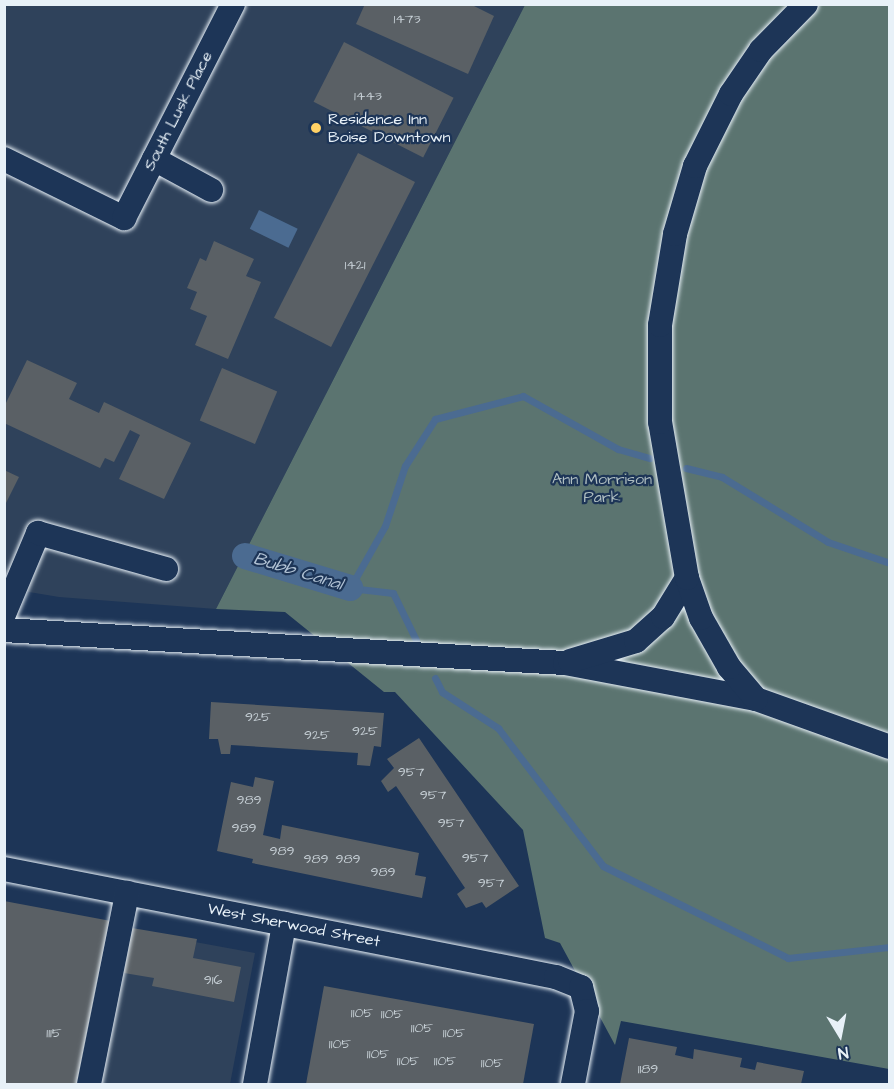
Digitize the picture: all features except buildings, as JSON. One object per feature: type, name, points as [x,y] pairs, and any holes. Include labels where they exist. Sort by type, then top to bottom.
[{"type":"street","name":"South Lusk Place","points":[[4,159],[124,218],[233,4]]},
{"type":"street","points":[[756,699],[729,667],[701,618],[687,578],[660,422],[660,325],[675,234],[695,166],[731,94],[761,50],[806,4]]},
{"type":"street","points":[[154,159],[211,190]]},
{"type":"street","points":[[4,614],[38,533],[166,569]]},
{"type":"street","points":[[565,663],[636,641],[663,617],[687,578]]},
{"type":"street","points":[[4,630],[565,663],[756,699],[890,747]]},
{"type":"street","name":"West Sherwood Street","points":[[4,869],[556,976],[581,987],[587,1011],[573,1084]]},
{"type":"street","points":[[89,1084],[127,893]]},
{"type":"street","points":[[255,1084],[284,924]]},
{"type":"shaded area","points":[[4,5],[525,5],[216,609],[59,597],[5,588]]},
{"type":"shaded area","points":[[259,210],[298,229],[288,248],[250,229]]},
{"type":"shaded area","points":[[4,907],[255,953],[230,1084],[5,1084]]},
{"type":"green space","name":"Ann Morrison Park","points":[[525,5],[889,5],[889,1069],[621,1021],[615,1045],[560,943],[545,938],[523,830],[395,692],[384,692],[285,612],[216,609]]},
{"type":"waterway","points":[[416,640],[393,593],[350,588],[385,526],[405,466],[435,419],[523,396],[618,449],[650,458]]},
{"type":"waterway","points":[[686,468],[722,477],[828,542],[890,563]]},
{"type":"waterway","name":"Bubb Canal","points":[[245,556],[350,588]]},
{"type":"waterway","points":[[435,678],[442,692],[498,728],[603,866],[788,958],[890,947]]},
{"type":"place","name":"Residence Inn Boise Downtown","points":[[316,128]]}]
